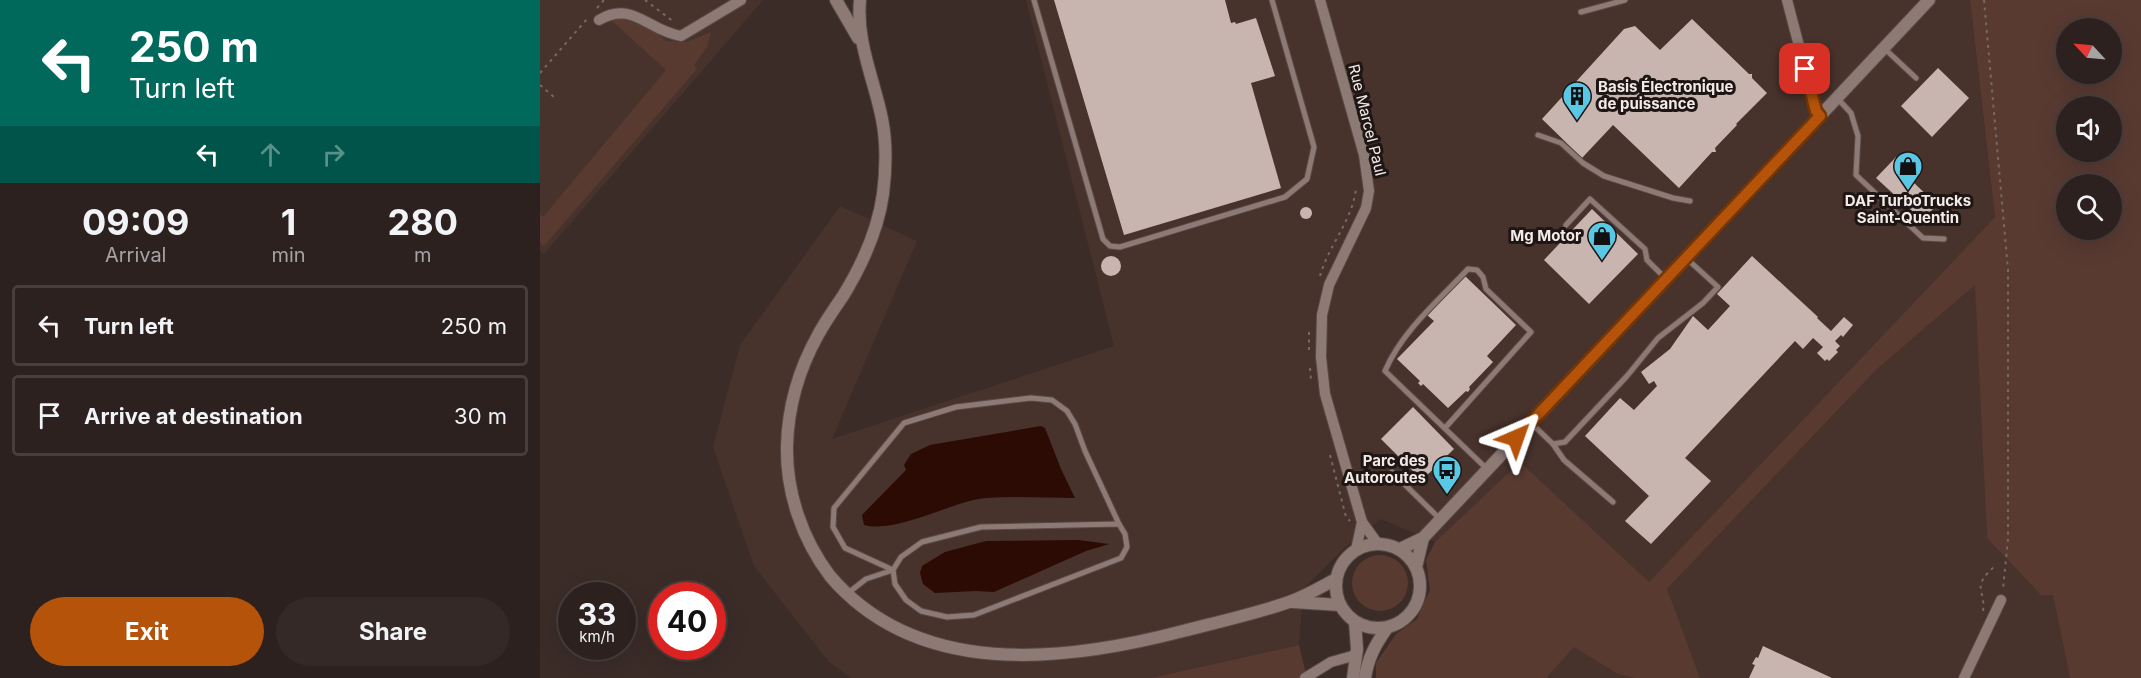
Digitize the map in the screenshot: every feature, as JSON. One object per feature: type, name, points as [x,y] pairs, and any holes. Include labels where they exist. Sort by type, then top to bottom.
[{"type":"street","points":[[596,14],[618,7],[632,10],[670,34],[681,36],[741,0]]},
{"type":"street","points":[[836,0],[863,47]]},
{"type":"street","points":[[860,0],[860,31],[882,120],[886,166],[883,198],[864,258],[818,334],[804,362],[790,406],[787,448],[792,495],[803,532],[822,565],[844,596],[867,615],[912,641],[966,658],[994,660],[1094,653],[1289,602],[1336,579]]},
{"type":"street","name":"Rue Marcel Paul","points":[[1320,0],[1364,155],[1369,191],[1366,208],[1329,285],[1322,315],[1321,357],[1324,394],[1362,522],[1378,543]]},
{"type":"street","points":[[1788,0],[1816,111],[1820,116]]},
{"type":"street","points":[[1400,549],[1423,538],[1929,0]]},
{"type":"street","name":"Rue Marcel Paul","points":[[1356,550],[1362,522]]},
{"type":"street","points":[[1416,567],[1423,538]]},
{"type":"street","points":[[1378,543],[1400,549],[1409,556],[1420,579],[1417,605],[1399,623],[1387,628],[1365,627],[1355,622],[1340,605],[1336,592],[1336,579],[1343,562],[1356,550],[1378,543]]},
{"type":"street","points":[[1964,678],[2001,600]]},
{"type":"street","points":[[1289,602],[1340,605]]},
{"type":"street","points":[[1353,678],[1358,643],[1355,622]]},
{"type":"street","points":[[1365,678],[1368,661],[1375,645],[1387,628]]},
{"type":"street","points":[[1305,678],[1331,662],[1356,655]]},
{"type":"lane","points":[[1034,0],[1103,239],[1110,246],[1120,247],[1285,197],[1306,179],[1314,147],[1272,0]]},
{"type":"lane","points":[[1581,12],[1625,0]]},
{"type":"lane","points":[[1884,48],[1916,78]]},
{"type":"lane","points":[[1837,98],[1851,113],[1858,136],[1856,174],[1923,238],[1944,239]]},
{"type":"lane","points":[[1538,135],[1561,143],[1583,163],[1604,176],[1689,201]]},
{"type":"lane","points":[[1566,225],[1590,200],[1645,249],[1647,260],[1666,279]]},
{"type":"lane","points":[[1553,444],[1565,442],[1627,376],[1658,338],[1703,303],[1718,287],[1686,258]]},
{"type":"lane","points":[[1445,428],[1531,333],[1486,289],[1484,277],[1477,270],[1468,269],[1418,322],[1392,354],[1385,371],[1487,469]]},
{"type":"lane","points":[[893,570],[845,549],[833,526],[834,508],[904,423],[956,407],[1031,398],[1052,400],[1066,411],[1075,424],[1084,451],[1125,534],[1127,548],[1121,558],[974,615],[947,617],[921,610],[906,600],[895,584],[893,570],[901,557],[922,542],[981,526],[1119,524]]},
{"type":"lane","points":[[1531,423],[1553,444],[1564,460],[1613,502]]},
{"type":"lane","points":[[1392,472],[1440,519]]},
{"type":"lane","points":[[844,596],[866,579],[893,570]]},
{"type":"path","points":[[540,73],[596,14],[604,0]]},
{"type":"path","points":[[645,0],[680,26]]},
{"type":"path","points":[[1984,0],[2008,270],[2008,539],[2001,600]]},
{"type":"path","points":[[540,85],[555,98]]},
{"type":"path","points":[[1982,613],[1984,606],[1980,589],[1982,580],[1995,566]]},
{"type":"shaded area","points":[[540,0],[763,0],[544,254],[540,251]]},
{"type":"shaded area","points":[[1026,0],[1970,0],[1995,217],[1659,572],[1667,589],[1876,370],[1976,284],[1987,538],[2053,594],[2070,678],[1507,678],[1520,462],[1435,542],[1381,519],[1344,548],[1303,589],[1299,645],[1151,678],[851,678],[829,662],[754,566],[713,447],[740,345],[840,206],[917,241],[832,439],[1114,346]]},
{"type":"shaded area","points":[[1970,0],[2141,0],[2141,678],[2070,678],[2053,595],[2041,595],[1987,538],[1975,285],[1876,370],[1667,589],[1700,678],[1634,678],[1618,674],[1574,647],[1546,678],[1376,678],[1376,663],[1396,634],[1417,619],[1430,590],[1426,560],[1435,542],[1520,462],[1649,582],[1995,217]]},
{"type":"shaded area","points":[[624,13],[640,20],[666,41],[687,42],[711,32],[707,47],[694,65],[697,69],[544,246],[540,243],[540,214],[543,217],[666,70],[610,19]]},
{"type":"shaded area","points":[[1041,426],[1045,428],[1075,498],[986,498],[972,500],[892,525],[878,527],[864,525],[862,515],[906,470],[904,465],[911,454],[930,445]]},
{"type":"shaded area","points":[[1078,540],[1109,544],[1086,551],[994,592],[935,593],[923,584],[920,573],[922,566],[945,552],[986,541]]},
{"type":"shaded area","points":[[1380,555],[1391,557],[1400,563],[1406,572],[1408,583],[1406,594],[1400,603],[1391,609],[1380,611],[1369,609],[1360,603],[1354,594],[1352,583],[1354,572],[1360,563],[1369,557]]},
{"type":"shaded area","points":[[1299,645],[1307,678],[1151,678]]},
{"type":"building","points":[[1054,0],[1225,0],[1231,23],[1236,24],[1256,18],[1275,76],[1251,83],[1281,188],[1124,235]]},
{"type":"building","points":[[1692,19],[1749,74],[1752,74],[1752,78],[1767,93],[1715,148],[1716,152],[1712,152],[1679,188],[1613,125],[1582,158],[1542,119],[1624,29],[1635,26],[1660,50]]},
{"type":"building","points":[[1938,68],[1969,98],[1932,137],[1901,106]]},
{"type":"building","name":"DAF TurboTrucks Saint-Quentin","points":[[1896,157],[1915,175],[1911,180],[1937,205],[1922,220],[1876,178]]},
{"type":"building","points":[[1308,207],[1311,208],[1311,218],[1304,219],[1301,218],[1300,211],[1301,208]]},
{"type":"building","points":[[1592,209],[1638,254],[1589,304],[1544,260]]},
{"type":"building","points":[[1107,256],[1115,256],[1121,262],[1121,270],[1115,276],[1107,276],[1101,270],[1101,262]]},
{"type":"building","points":[[1752,256],[1831,331],[1844,317],[1853,325],[1843,337],[1841,335],[1835,341],[1840,346],[1836,350],[1838,352],[1829,361],[1827,359],[1825,361],[1817,353],[1823,347],[1813,338],[1803,349],[1795,341],[1685,458],[1711,481],[1651,544],[1625,521],[1649,496],[1585,436],[1620,398],[1634,410],[1657,386],[1654,381],[1649,384],[1641,372],[1670,349],[1693,316],[1708,330],[1730,306],[1717,294]]},
{"type":"building","points":[[1465,276],[1516,325],[1487,356],[1493,362],[1469,387],[1468,392],[1466,391],[1448,408],[1423,384],[1421,386],[1418,383],[1420,381],[1397,359],[1434,321],[1427,315]]},
{"type":"building","points":[[1413,407],[1454,449],[1422,480],[1381,439]]},
{"type":"building","points":[[1763,646],[1832,678],[1749,678],[1755,665],[1752,664],[1756,657],[1758,658]]},
{"type":"place","name":"Basis Électronique de puissance","points":[[1577,122]]},
{"type":"place","name":"DAF TurboTrucks Saint-Quentin","points":[[1908,192]]},
{"type":"place","name":"Mg Motor","points":[[1602,262]]},
{"type":"place","name":"Parc des Autoroutes","points":[[1447,496]]},
{"type":"route","points":[[1516,438],[1820,116],[1816,111],[1805,69]]}]
